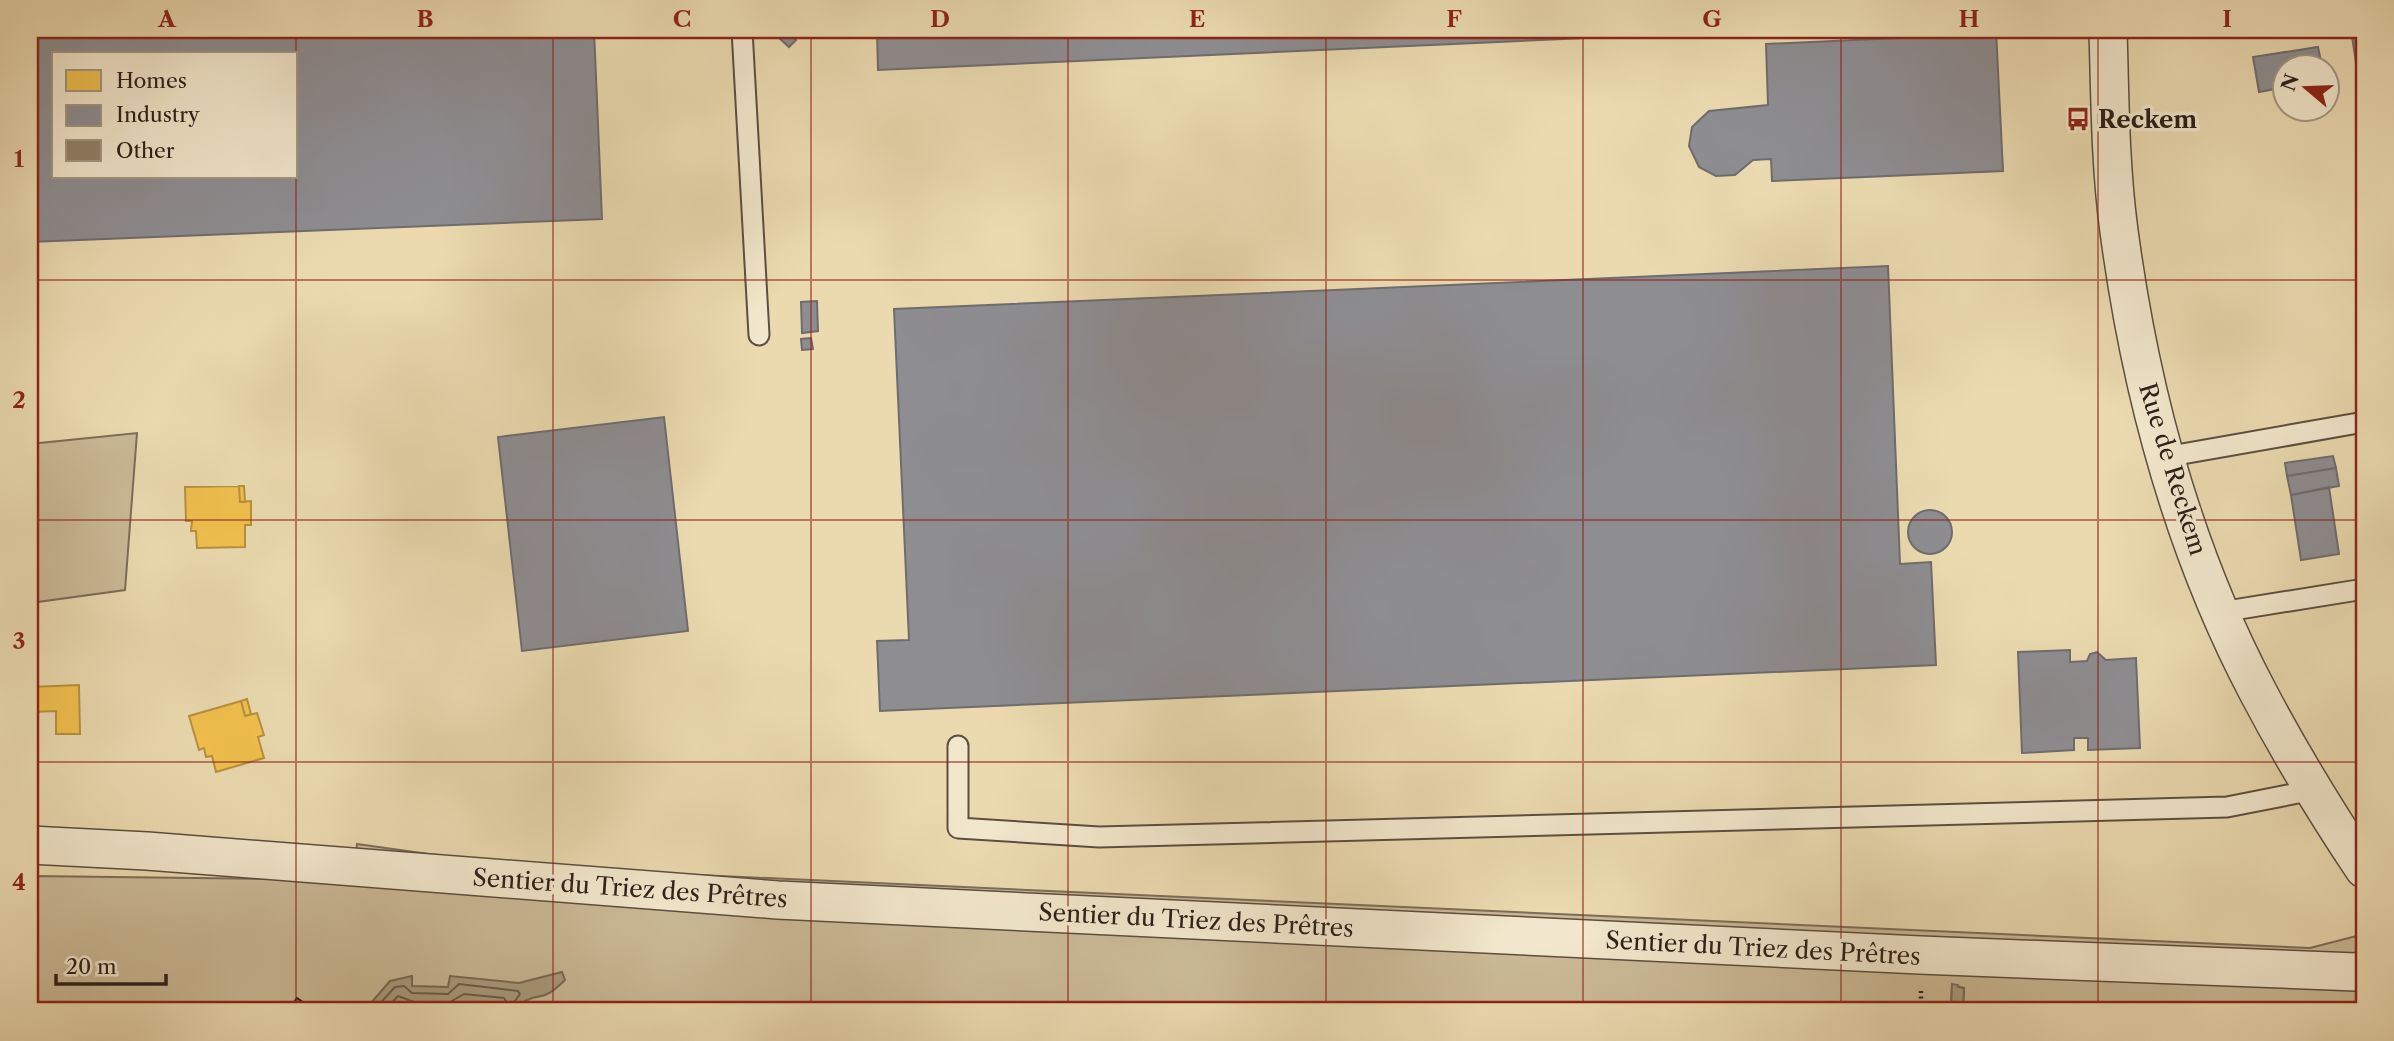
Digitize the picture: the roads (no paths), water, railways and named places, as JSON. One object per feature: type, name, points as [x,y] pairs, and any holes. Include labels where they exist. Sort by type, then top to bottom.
[{"type":"street","name":"Rue de Reckem","points":[[2108,30],[2113,167],[2119,230],[2139,354],[2165,457],[2200,561],[2257,691],[2314,790],[2364,869]]},
{"type":"street","name":"Sentier du Triez des Prêtres","points":[[30,845],[146,851],[778,900],[1920,955],[2364,970]]},
{"type":"lane","points":[[742,30],[759,335]]},
{"type":"lane","points":[[2165,457],[2364,422]]},
{"type":"lane","points":[[2221,612],[2364,589]]},
{"type":"lane","points":[[958,746],[958,828],[1099,837],[2227,807],[2314,790]]},
{"type":"water","points":[[562,972],[565,980],[548,994],[522,1003],[520,1011],[364,1011],[390,981],[412,976],[412,986],[448,987],[450,976],[519,983]]},
{"type":"water","points":[[1952,984],[1964,988],[1963,1011],[1951,1011]]},
{"type":"place","name":"Reckem","points":[[2078,119]]}]
